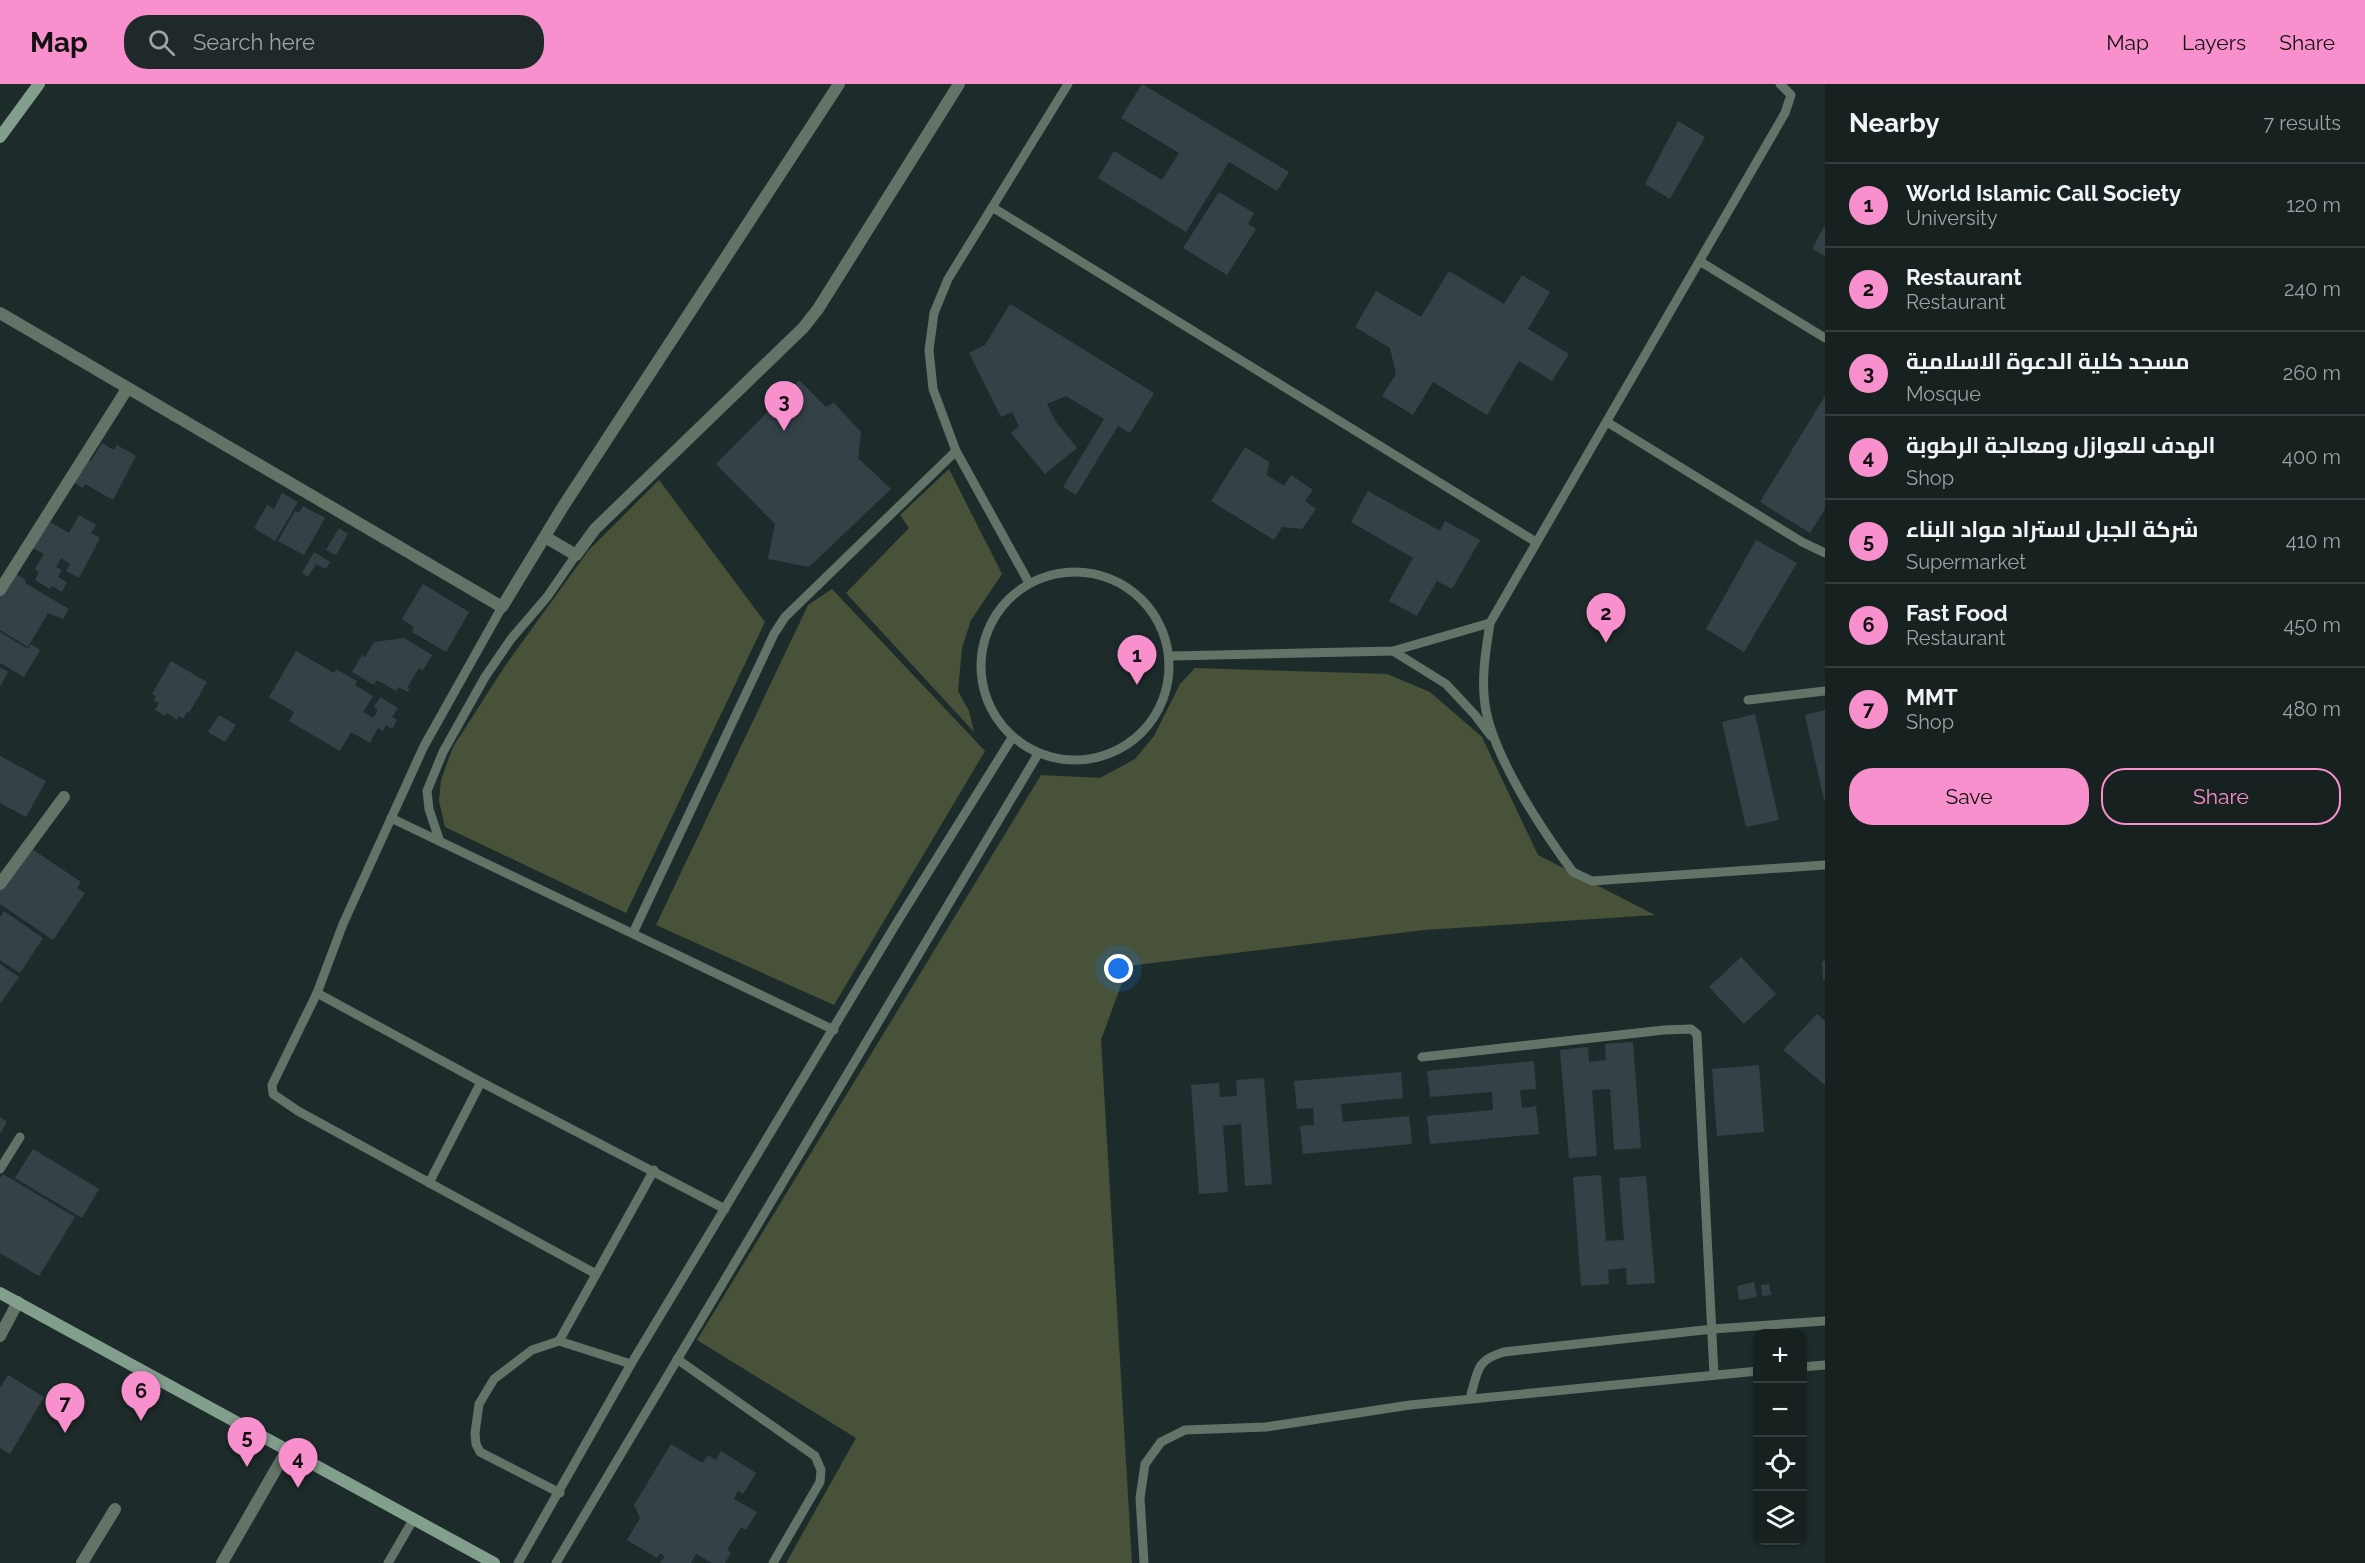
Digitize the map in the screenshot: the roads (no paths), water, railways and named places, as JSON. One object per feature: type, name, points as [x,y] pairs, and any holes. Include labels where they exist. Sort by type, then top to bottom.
[{"type":"street","points":[[0,313],[501,607],[839,84]]},
{"type":"street","points":[[545,537],[576,555],[595,529],[803,328],[818,309],[958,84]]},
{"type":"street","points":[[0,136],[34,86]]},
{"type":"street","points":[[0,591],[127,389]]},
{"type":"street","points":[[0,884],[64,797]]},
{"type":"street","points":[[0,1293],[494,1563]]},
{"type":"street","points":[[0,1336],[18,1302]]},
{"type":"street","points":[[222,1563],[287,1450]]},
{"type":"street","points":[[82,1563],[115,1509]]},
{"type":"lane","points":[[1028,581],[956,451],[933,389],[929,350],[934,313],[948,279],[1068,84]]},
{"type":"lane","points":[[1494,740],[1485,705],[1484,664],[1490,623],[1701,262],[1785,113],[1791,94],[1780,84]]},
{"type":"lane","points":[[992,207],[1536,542]]},
{"type":"lane","points":[[1701,262],[1825,338]]},
{"type":"lane","points":[[1607,422],[1802,542],[1825,553]]},
{"type":"lane","points":[[633,933],[774,633],[785,617],[956,451]]},
{"type":"lane","points":[[439,839],[429,809],[427,791],[442,752],[484,677],[511,639],[556,585],[576,555]]},
{"type":"lane","points":[[1074,570],[1120,580],[1155,612],[1171,656],[1163,705],[1132,743],[1086,761],[1038,754],[1012,738],[985,700],[979,655],[995,612],[1028,581],[1074,570]]},
{"type":"lane","points":[[501,607],[424,746],[343,924],[317,993],[272,1085],[273,1094],[298,1111],[596,1274]]},
{"type":"lane","points":[[1171,656],[1393,651],[1490,623]]},
{"type":"lane","points":[[1393,651],[1446,684],[1476,715],[1494,740],[1533,813],[1573,872],[1582,878],[1592,881],[1825,865]]},
{"type":"lane","points":[[1748,700],[1825,691]]},
{"type":"lane","points":[[518,1563],[632,1364],[899,920],[1012,738]]},
{"type":"lane","points":[[556,1563],[1038,754]]},
{"type":"lane","points":[[391,818],[834,1030]]},
{"type":"lane","points":[[317,993],[481,1082],[654,1170],[725,1209]]},
{"type":"lane","points":[[1422,1057],[1664,1030],[1691,1029],[1697,1034],[1714,1375]]},
{"type":"lane","points":[[429,1183],[481,1082]]},
{"type":"lane","points":[[0,1169],[20,1137]]},
{"type":"lane","points":[[559,1341],[654,1170]]},
{"type":"lane","points":[[1470,1398],[1480,1364],[1490,1356],[1497,1354],[1713,1329],[1825,1321]]},
{"type":"lane","points":[[560,1493],[480,1452],[476,1444],[475,1433],[478,1404],[494,1379],[532,1350],[559,1341],[632,1364]]},
{"type":"lane","points":[[677,1359],[815,1456],[821,1470],[820,1482],[773,1563]]},
{"type":"lane","points":[[1807,1367],[1825,1365]]},
{"type":"lane","points":[[1144,1563],[1140,1498],[1145,1464],[1161,1442],[1185,1430],[1266,1427],[1470,1398],[1753,1371]]},
{"type":"lane","points":[[388,1563],[413,1520]]},
{"type":"place","name":"مسجد كلية الدعوة الاسلامية","points":[[784,431]]},
{"type":"place","name":"Restaurant","points":[[1606,643]]},
{"type":"place","name":"World Islamic Call Society","points":[[1137,685]]},
{"type":"place","name":"Fast Food","points":[[141,1421]]},
{"type":"place","name":"MMT","points":[[65,1433]]},
{"type":"place","name":"شركة الجبل لاستراد مواد البناء","points":[[247,1467]]},
{"type":"place","name":"الهدف للعوازل ومعالجة الرطوبة","points":[[298,1488]]}]
